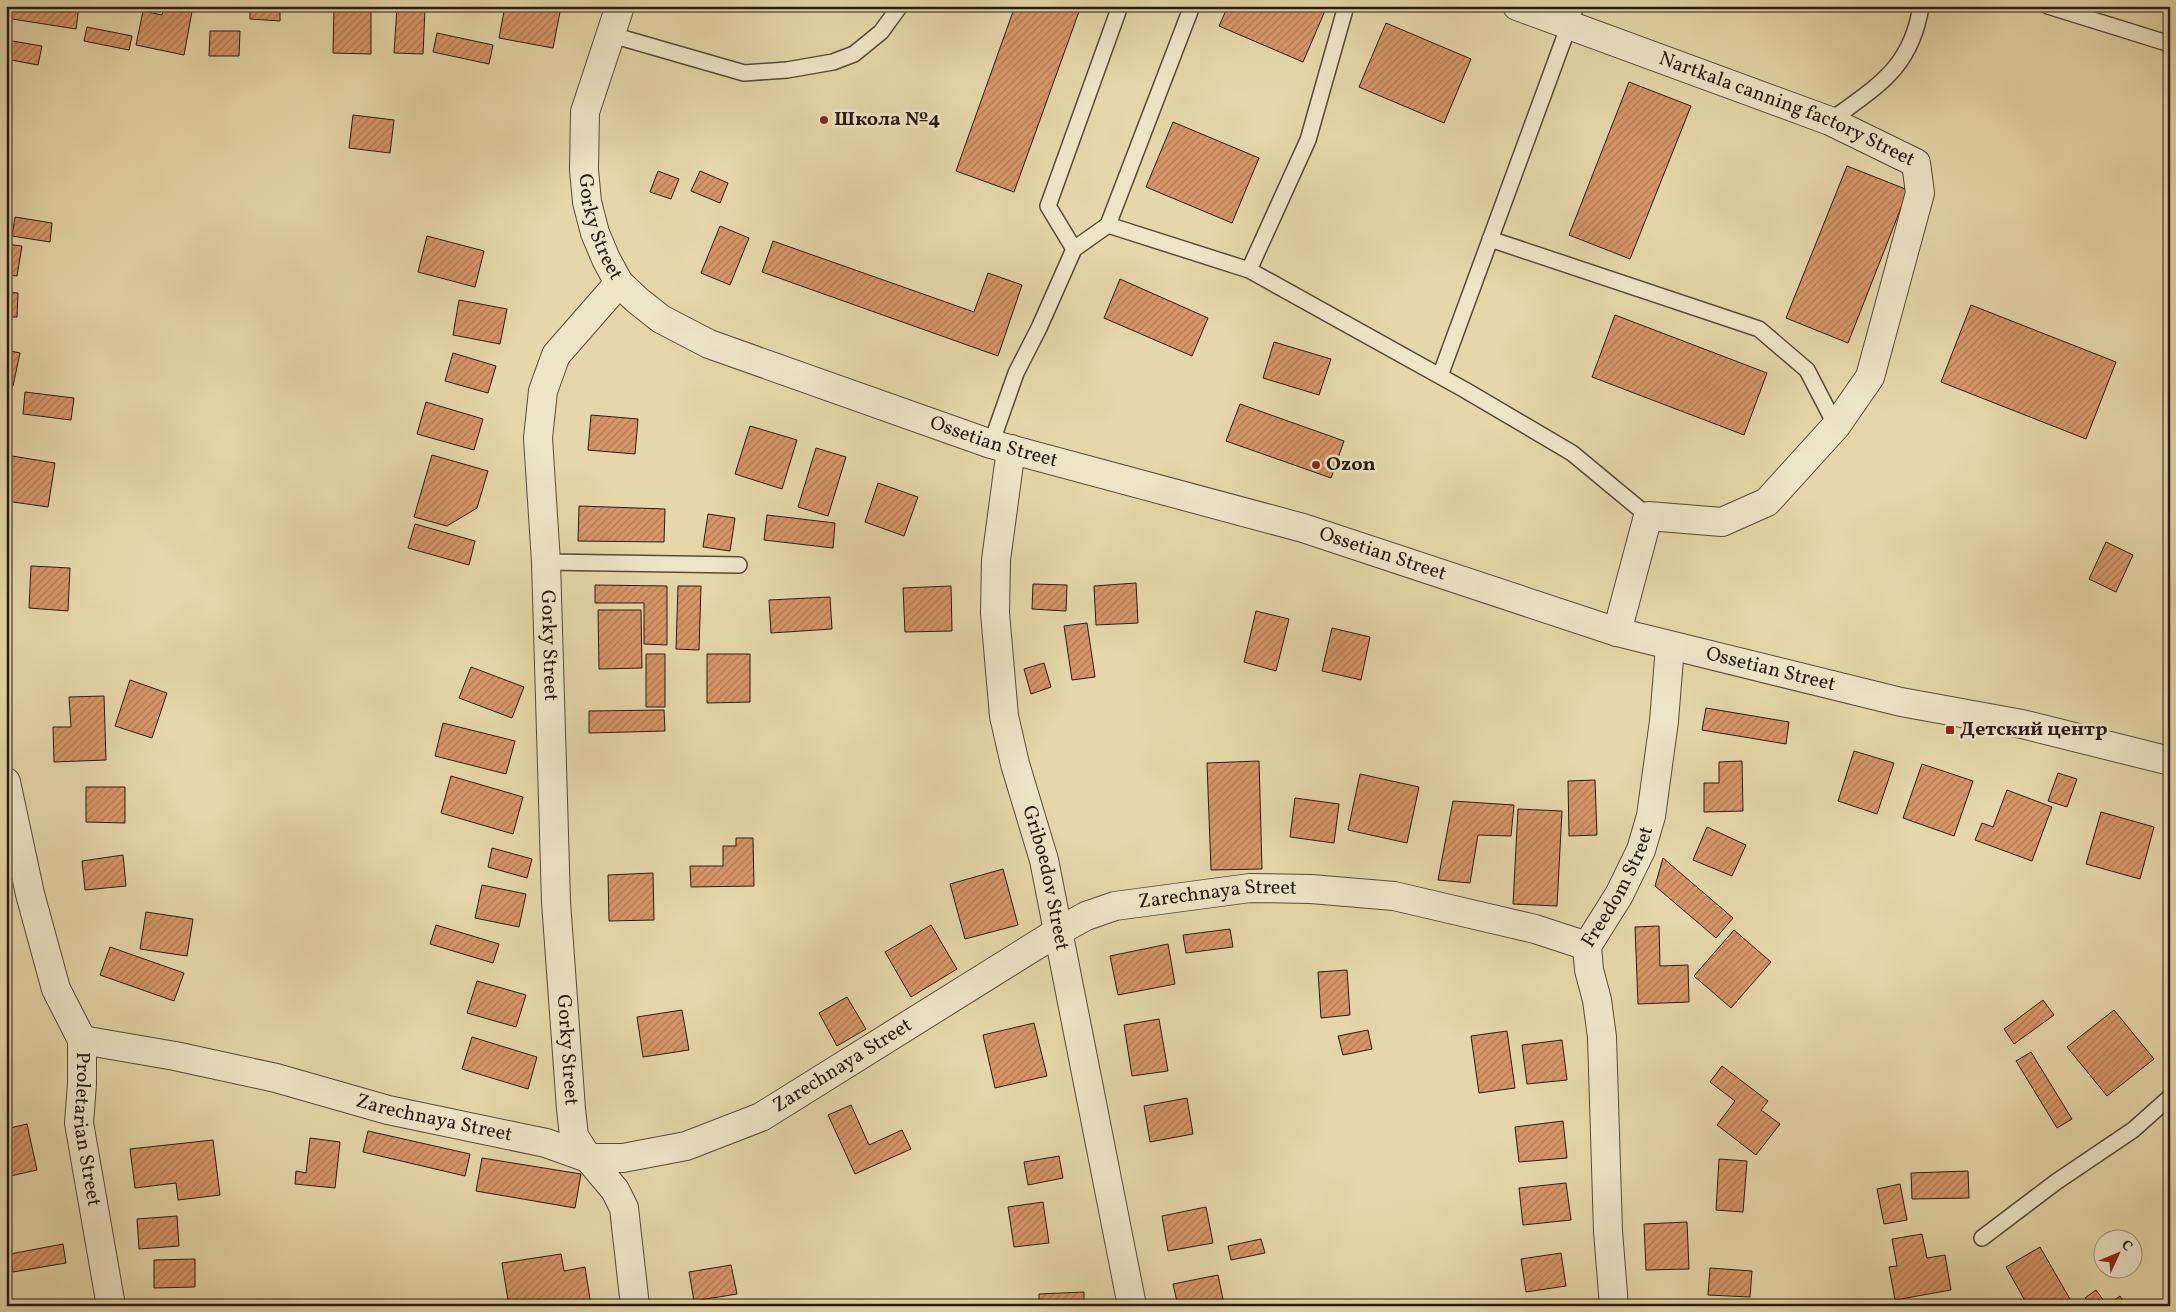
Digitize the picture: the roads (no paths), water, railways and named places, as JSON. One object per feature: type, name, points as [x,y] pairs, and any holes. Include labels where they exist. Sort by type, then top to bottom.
[{"type":"street","name":"Gorky Street","points":[[620,6],[585,112],[584,170],[587,202],[595,233],[619,283],[582,323],[556,355],[543,391],[538,438],[546,562],[556,902],[574,1136],[588,1158],[615,1190],[624,1208],[636,1306]]},
{"type":"street","name":"Nartkala canning factory Street","points":[[1517,6],[1572,16],[1830,121],[1916,163],[1920,193],[1870,376],[1836,426],[1767,502],[1722,522],[1648,516]]},
{"type":"street","name":"Ossetian Street","points":[[619,283],[661,319],[709,344],[1001,446],[1303,528],[1617,632],[1901,702],[2022,724],[2170,761]]},
{"type":"street","name":"Griboedov Street","points":[[1001,446],[995,613],[1004,716],[1015,764],[1044,860],[1132,1306]]},
{"type":"street","points":[[1617,632],[1648,516]]},
{"type":"street","name":"Freedom Street","points":[[1614,1306],[1608,1231],[1602,1037],[1597,1000],[1588,970],[1587,946],[1619,895],[1640,850],[1651,816],[1664,721],[1670,646]]},
{"type":"street","name":"Proletarian Street","points":[[6,782],[30,894],[56,990],[82,1040],[82,1084],[79,1123],[111,1306]]},
{"type":"street","name":"Zarechnaya Street","points":[[82,1040],[176,1056],[276,1078],[388,1110],[546,1143],[588,1158],[623,1158],[686,1146],[761,1117],[1059,931],[1086,916],[1115,906],[1189,894],[1250,888],[1394,896],[1535,929],[1587,946]]},
{"type":"lane","points":[[612,34],[744,72],[787,70],[833,62],[854,54],[881,32],[900,6]]},
{"type":"lane","points":[[1074,249],[1048,206],[1120,6]]},
{"type":"lane","points":[[1001,446],[1016,374],[1039,328],[1074,249],[1108,225],[1192,6]]},
{"type":"lane","points":[[1249,270],[1308,140],[1346,6]]},
{"type":"lane","points":[[1830,121],[1880,84],[1904,58],[1918,27],[1921,6]]},
{"type":"lane","points":[[2048,6],[2170,44]]},
{"type":"lane","points":[[1440,376],[1572,16]]},
{"type":"lane","points":[[1108,225],[1249,270],[1440,376],[1572,453],[1648,516]]},
{"type":"lane","points":[[1490,239],[1759,330],[1807,370],[1836,426]]},
{"type":"lane","points":[[546,562],[739,565]]},
{"type":"lane","points":[[1982,1238],[2056,1182],[2133,1130],[2170,1098]]},
{"type":"place","name":"Школа №4","points":[[824,120]]},
{"type":"place","name":"Ozon","points":[[1316,465]]},
{"type":"place","name":"Детский центр","points":[[1950,730]]}]
